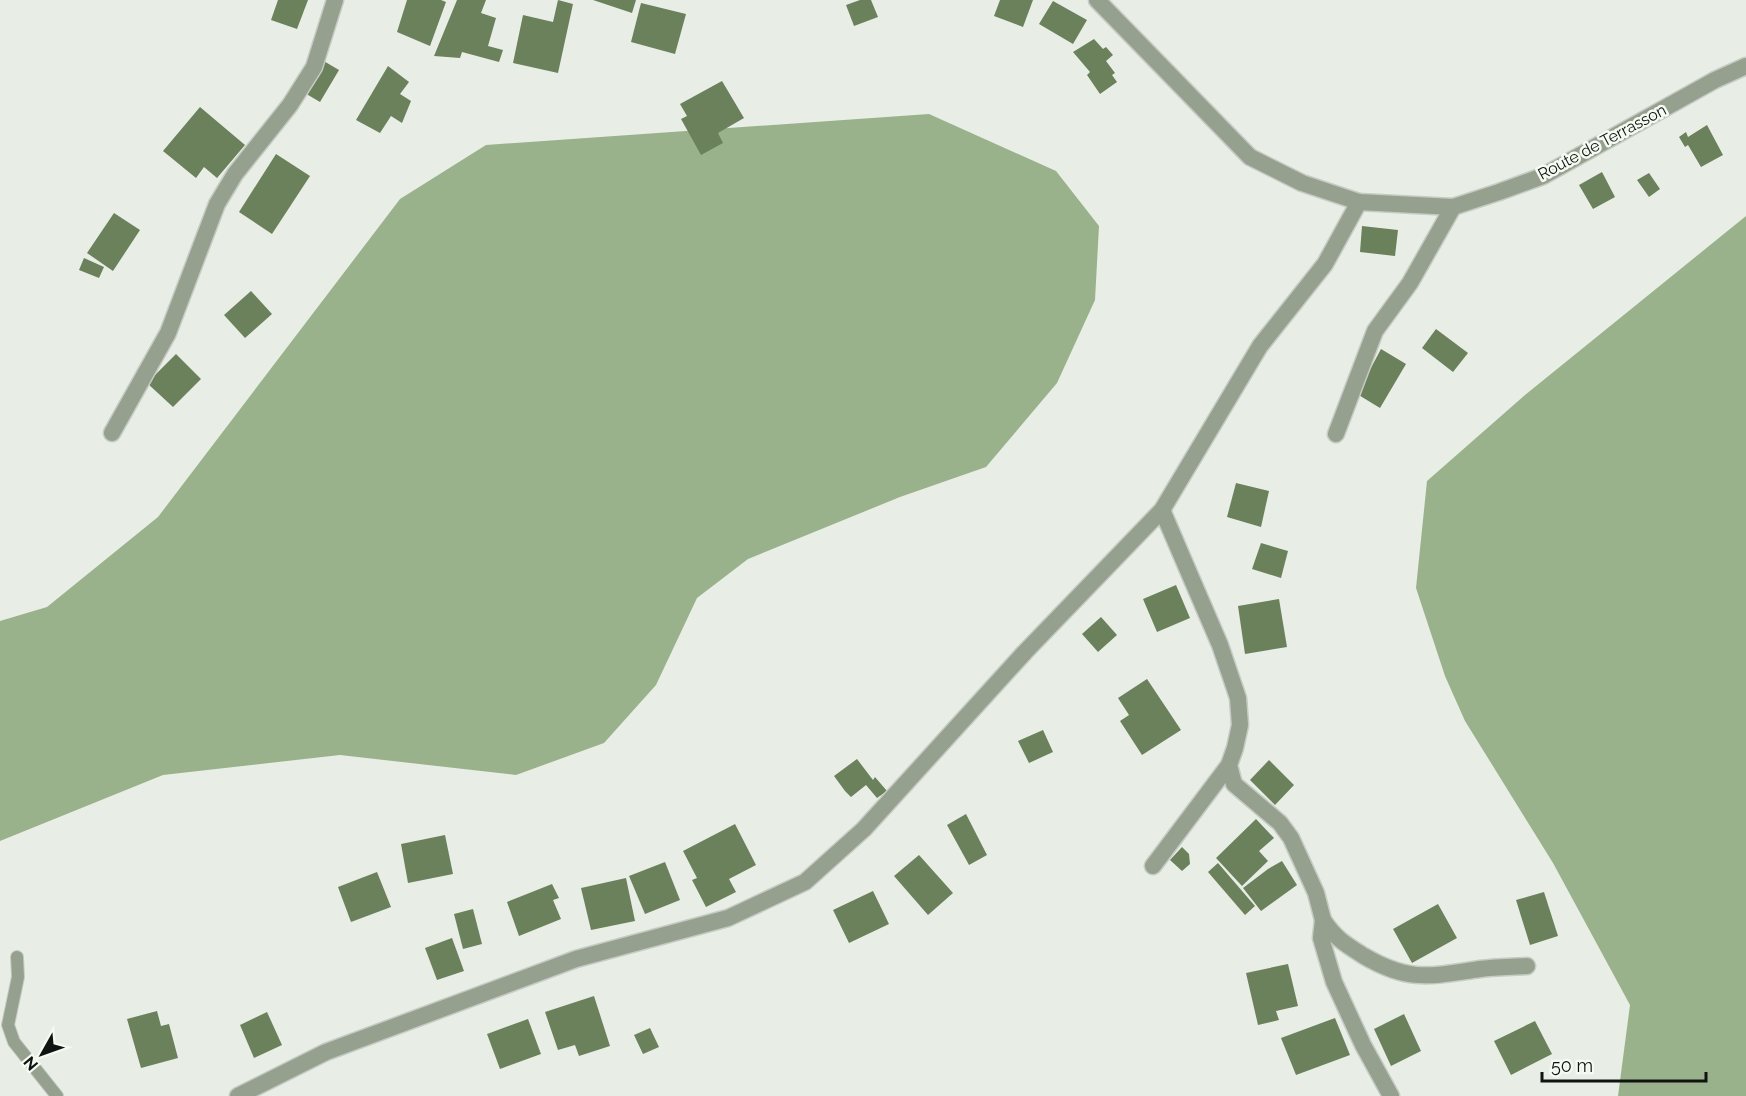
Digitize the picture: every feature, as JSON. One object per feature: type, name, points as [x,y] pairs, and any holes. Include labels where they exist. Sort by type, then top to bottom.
[{"type":"street","points":[[112,433],[168,333],[218,204],[235,174],[290,105],[314,67],[335,0]]},
{"type":"street","name":"Route de Terrasson","points":[[1097,0],[1250,158],[1302,183],[1359,202],[1453,207],[1543,176],[1715,80],[1746,66]]},
{"type":"street","points":[[238,1096],[326,1052],[576,959],[728,918],[805,882],[864,829],[1025,652],[1162,510],[1260,346],[1325,264],[1359,202]]},
{"type":"street","points":[[1336,434],[1375,331],[1410,283],[1453,207]]},
{"type":"street","points":[[1153,866],[1229,765],[1240,725],[1238,698],[1220,645],[1162,510]]},
{"type":"street","points":[[1229,765],[1234,784],[1280,823],[1291,838],[1316,893],[1323,920],[1344,945],[1380,965],[1403,974],[1418,976],[1527,966]]},
{"type":"street","points":[[1323,920],[1321,938],[1334,981],[1363,1045],[1391,1096]]},
{"type":"lane","points":[[16,957],[18,977],[8,1025],[14,1042],[57,1096]]},
{"type":"green space","points":[[929,114],[1056,171],[1099,226],[1095,300],[1057,383],[986,467],[900,497],[748,559],[697,598],[656,685],[604,743],[516,775],[340,755],[163,775],[0,841],[0,621],[47,607],[158,517],[400,199],[486,145]]},
{"type":"green space","points":[[1746,216],[1746,1096],[1618,1096],[1630,1005],[1553,863],[1465,721],[1445,676],[1416,588],[1427,481],[1525,395]]},
{"type":"building","points":[[278,0],[308,0],[297,29],[271,20]]},
{"type":"building","points":[[407,0],[446,2],[430,46],[397,32]]},
{"type":"building","points":[[457,0],[486,0],[481,13],[496,18],[488,46],[503,50],[499,62],[462,52],[460,58],[434,56]]},
{"type":"building","points":[[558,0],[573,4],[558,73],[513,63],[523,15],[553,22]]},
{"type":"building","points":[[593,0],[636,0],[632,13]]},
{"type":"building","points":[[860,0],[871,0],[878,17],[854,26],[846,5]]},
{"type":"building","points":[[1000,0],[1033,0],[1023,27],[994,16]]},
{"type":"building","points":[[1053,1],[1087,20],[1073,44],[1039,24]]},
{"type":"building","points":[[641,3],[686,14],[675,54],[631,42]]},
{"type":"building","points":[[1094,39],[1103,49],[1106,47],[1113,55],[1106,61],[1115,73],[1112,75],[1117,82],[1100,94],[1087,75],[1090,72],[1073,52]]},
{"type":"building","points":[[322,60],[339,70],[320,102],[303,92]]},
{"type":"building","points":[[388,66],[409,82],[400,94],[411,101],[402,123],[391,116],[380,133],[356,120]]},
{"type":"building","points":[[722,81],[744,118],[718,133],[723,143],[701,155],[681,119],[687,116],[680,104]]},
{"type":"building","points":[[200,107],[245,145],[217,178],[204,167],[196,178],[163,151]]},
{"type":"building","points":[[1707,125],[1723,155],[1701,167],[1688,145],[1685,147],[1679,137],[1686,132],[1688,137]]},
{"type":"building","points":[[276,154],[310,176],[272,234],[239,212]]},
{"type":"building","points":[[1602,172],[1615,197],[1593,209],[1579,185]]},
{"type":"building","points":[[1649,173],[1660,189],[1649,197],[1637,180]]},
{"type":"building","points":[[114,213],[140,230],[113,271],[87,253]]},
{"type":"building","points":[[1362,226],[1398,230],[1395,256],[1360,252]]},
{"type":"building","points":[[84,258],[104,267],[99,278],[79,270]]},
{"type":"building","points":[[251,291],[272,314],[245,338],[224,315]]},
{"type":"building","points":[[1436,329],[1468,353],[1453,372],[1422,348]]},
{"type":"building","points":[[1381,349],[1406,364],[1380,408],[1357,394]]},
{"type":"building","points":[[176,354],[201,379],[173,407],[147,383]]},
{"type":"building","points":[[1236,483],[1269,491],[1261,527],[1227,517]]},
{"type":"building","points":[[1261,543],[1288,551],[1281,578],[1252,569]]},
{"type":"building","points":[[1176,585],[1190,618],[1157,632],[1143,599]]},
{"type":"building","points":[[1279,599],[1287,647],[1245,654],[1238,606]]},
{"type":"building","points":[[1101,617],[1117,635],[1098,652],[1082,634]]},
{"type":"building","points":[[1147,679],[1181,730],[1142,755],[1120,721],[1129,715],[1118,698]]},
{"type":"building","points":[[1043,730],[1053,752],[1029,763],[1018,741]]},
{"type":"building","points":[[857,759],[873,780],[875,777],[887,791],[877,798],[866,785],[851,797],[845,791],[834,776]]},
{"type":"building","points":[[1269,760],[1294,785],[1275,805],[1250,780]]},
{"type":"building","points":[[966,814],[987,855],[969,865],[947,825]]},
{"type":"building","points":[[1256,819],[1274,838],[1259,851],[1268,861],[1242,886],[1216,858]]},
{"type":"building","points":[[735,824],[756,865],[729,879],[736,892],[706,907],[692,880],[697,878],[683,851]]},
{"type":"building","points":[[445,835],[453,874],[408,883],[401,844]]},
{"type":"building","points":[[1182,847],[1189,854],[1190,864],[1182,871],[1170,860]]},
{"type":"building","points":[[919,855],[953,893],[928,915],[894,876]]},
{"type":"building","points":[[1282,861],[1297,885],[1261,911],[1243,888]]},
{"type":"building","points":[[665,862],[680,900],[645,914],[629,876]]},
{"type":"building","points":[[1218,863],[1255,906],[1245,915],[1208,872]]},
{"type":"building","points":[[377,872],[391,907],[351,922],[338,887]]},
{"type":"building","points":[[626,878],[635,921],[591,930],[581,888]]},
{"type":"building","points":[[552,884],[559,898],[553,900],[561,919],[519,936],[507,902]]},
{"type":"building","points":[[873,891],[889,924],[849,943],[833,910]]},
{"type":"building","points":[[1544,892],[1558,936],[1530,945],[1516,900]]},
{"type":"building","points":[[1438,904],[1457,938],[1412,963],[1393,929]]},
{"type":"building","points":[[473,909],[482,944],[463,949],[454,914]]},
{"type":"building","points":[[452,938],[464,971],[437,980],[425,948]]},
{"type":"building","points":[[1288,964],[1298,1006],[1276,1011],[1279,1020],[1258,1025],[1246,973]]},
{"type":"building","points":[[594,996],[610,1046],[579,1056],[575,1045],[558,1050],[545,1012]]},
{"type":"building","points":[[157,1011],[161,1026],[169,1024],[178,1058],[141,1068],[127,1019]]},
{"type":"building","points":[[267,1012],[282,1045],[254,1058],[240,1025]]},
{"type":"building","points":[[1404,1014],[1421,1051],[1391,1066],[1374,1029]]},
{"type":"building","points":[[1335,1018],[1350,1055],[1296,1075],[1281,1038]]},
{"type":"building","points":[[528,1019],[541,1054],[500,1069],[487,1034]]},
{"type":"building","points":[[1535,1021],[1552,1054],[1511,1075],[1494,1041]]},
{"type":"building","points":[[650,1028],[659,1047],[643,1054],[634,1035]]}]
